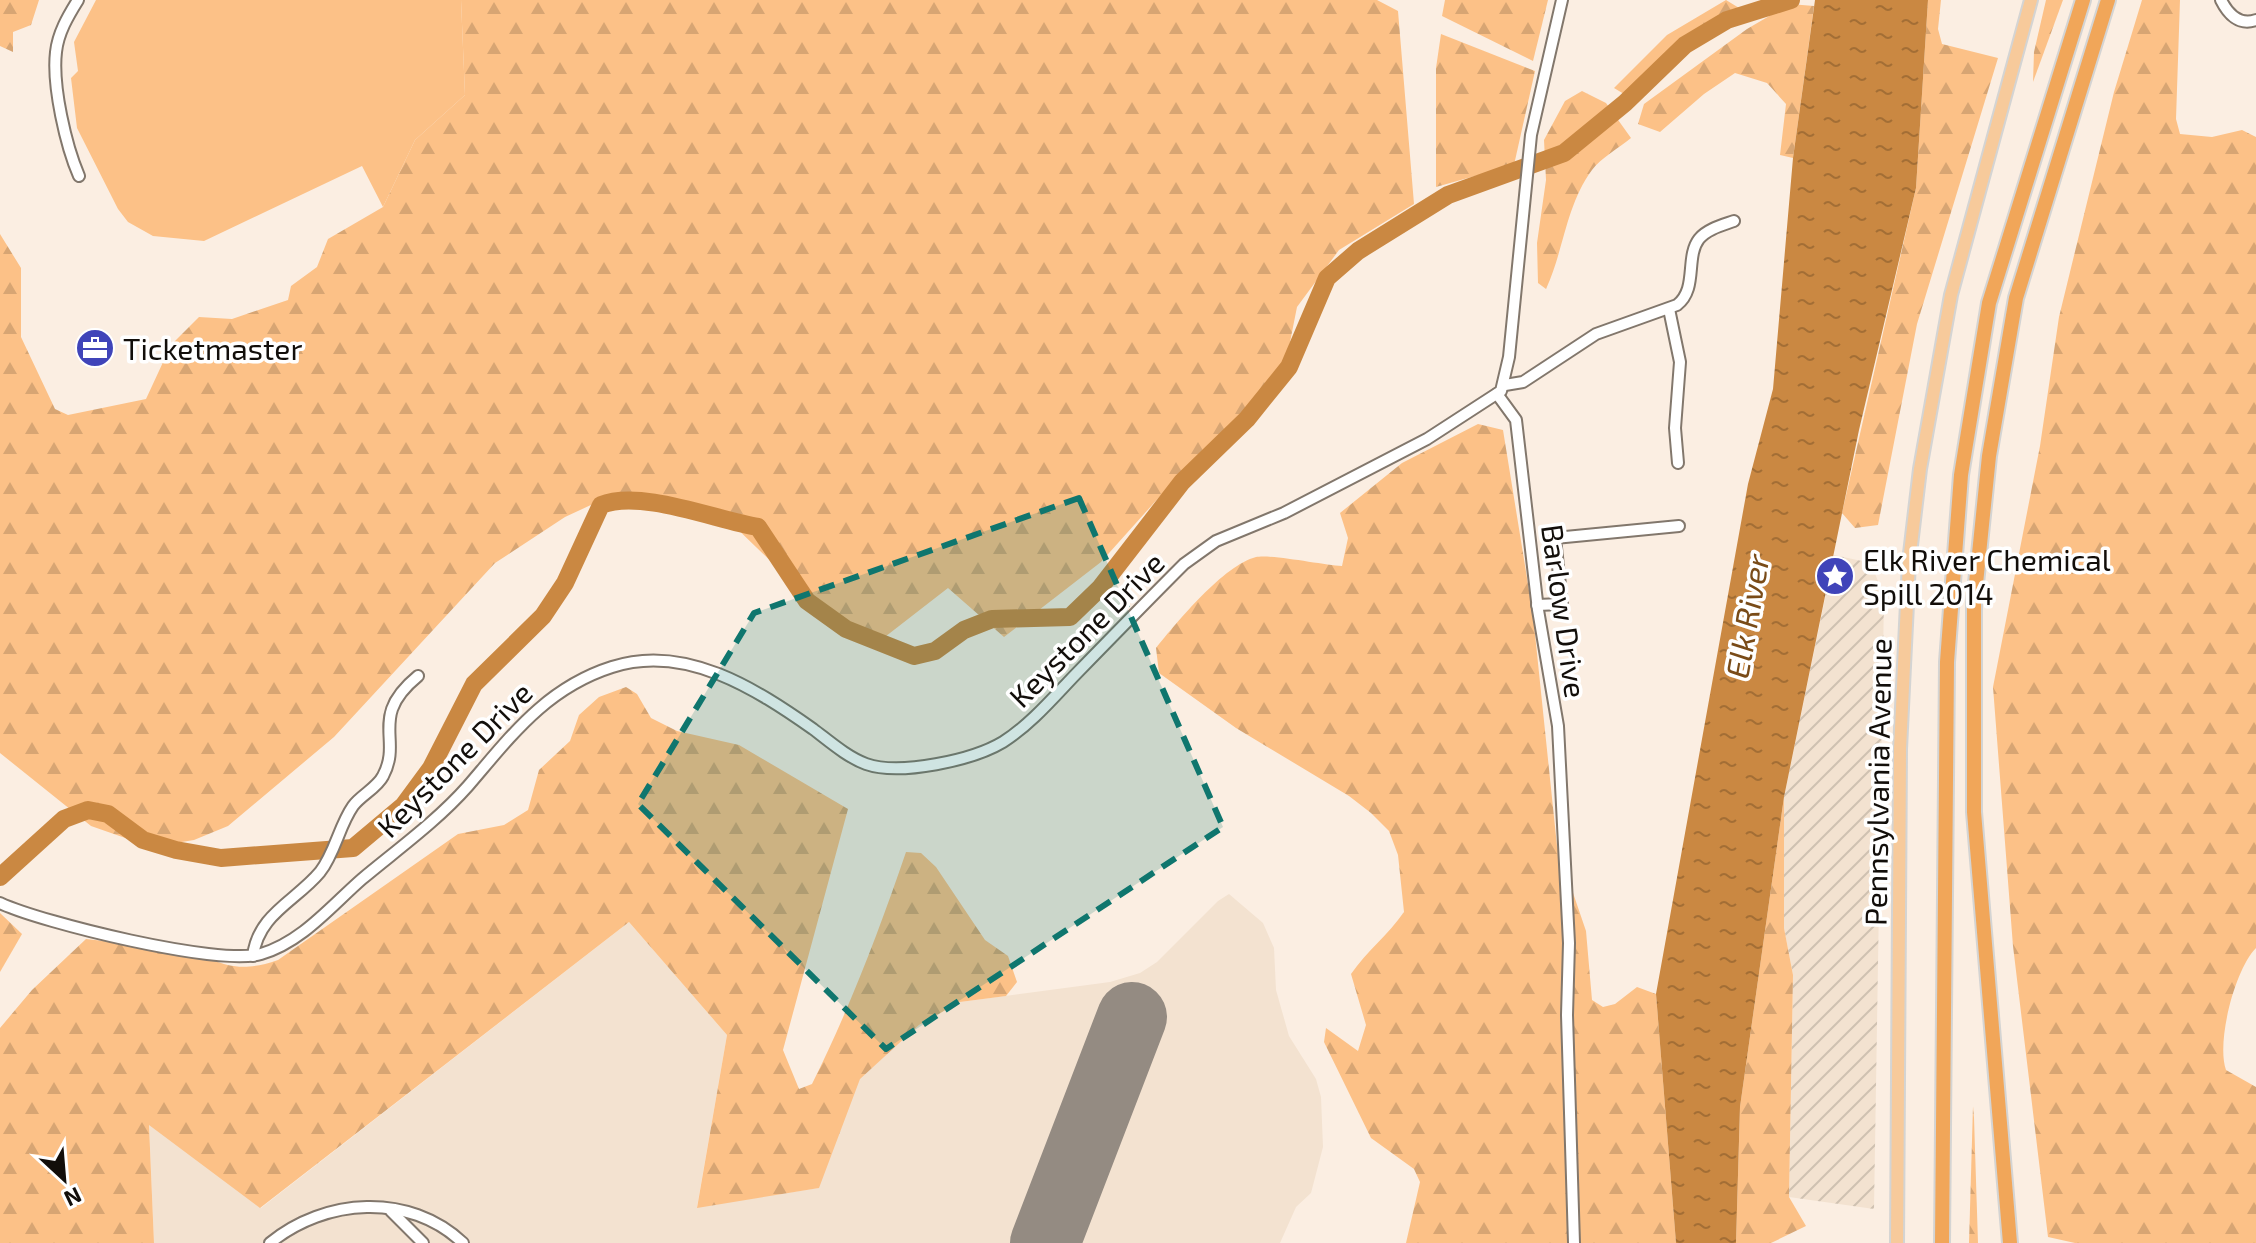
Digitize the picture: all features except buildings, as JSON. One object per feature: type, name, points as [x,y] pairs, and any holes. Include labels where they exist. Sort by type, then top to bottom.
[{"type":"highway","points":[[1942,1243],[1947,662],[1959,489],[1989,303],[2083,0]]},
{"type":"highway","points":[[2010,1243],[1974,812],[1974,603],[1989,456],[2016,298],[2108,0]]},
{"type":"main road","name":"Pennsylvania Avenue","points":[[1897,1243],[1900,749],[1909,562],[1920,469],[1951,295],[2031,0]]},
{"type":"street","points":[[78,0],[63,24],[56,51],[61,102],[72,160],[79,176]]},
{"type":"street","points":[[1497,394],[1505,385],[1529,146],[1562,0]]},
{"type":"street","points":[[2221,0],[2238,20],[2256,20]]},
{"type":"street","points":[[1505,385],[1523,382],[1596,334],[1669,309],[1686,295],[1701,237],[1734,221]]},
{"type":"street","points":[[1669,309],[1680,362],[1675,428],[1678,463]]},
{"type":"street","name":"Barlow Drive","points":[[1497,394],[1516,420],[1537,605],[1558,726],[1569,943],[1568,1085],[1574,1243]]},
{"type":"street","name":"Keystone Drive","points":[[0,903],[99,932],[192,953],[253,956],[272,950],[302,932],[443,812],[535,709],[552,696],[604,669],[659,661],[719,673],[765,696],[851,756],[873,766],[915,766],[976,753],[1001,743],[1032,719],[1184,564],[1205,547],[1284,513],[1410,449],[1497,394]]},
{"type":"street","points":[[1537,605],[1562,604],[1555,538],[1679,526]]},
{"type":"street","points":[[253,956],[258,935],[269,918],[315,877],[327,860],[350,810],[385,773],[391,709],[418,676]]},
{"type":"street","points":[[270,1243],[295,1225],[337,1210],[367,1207],[419,1215],[463,1243]]},
{"type":"street","points":[[391,1211],[423,1243]]},
{"type":"highlighted area","points":[[1079,498],[1223,827],[886,1049],[638,804],[754,613]]},
{"type":"shaded area","points":[[1834,555],[1871,563],[1884,597],[1874,1209],[1789,1197],[1793,975],[1784,928],[1784,797]]},
{"type":"shaded area","points":[[1229,894],[1263,923],[1274,948],[1276,990],[1289,1036],[1316,1079],[1321,1097],[1323,1147],[1311,1193],[1296,1207],[1280,1243],[154,1243],[149,1124],[261,1208],[629,922],[727,1035],[697,1207],[818,1188],[859,1079],[919,1025],[960,1002],[1110,982],[1140,973],[1157,962],[1218,901]]},
{"type":"green space","points":[[0,0],[39,0],[31,25],[13,32],[13,52],[0,46]]},
{"type":"green space","points":[[96,0],[461,0],[465,95],[415,140],[383,207],[362,166],[204,241],[153,236],[128,222],[118,209],[77,128],[71,78],[78,71],[74,42]]},
{"type":"green space","points":[[461,0],[1377,0],[1398,11],[1414,204],[1339,250],[1297,307],[1287,357],[1256,403],[1170,485],[1101,562],[1004,637],[948,588],[881,640],[820,617],[786,576],[726,518],[677,505],[606,498],[565,517],[495,563],[334,737],[228,826],[194,840],[151,847],[91,826],[0,753],[0,234],[21,268],[21,337],[55,409],[68,415],[146,399],[171,345],[199,317],[232,319],[288,300],[291,286],[317,267],[328,239],[383,207],[415,140],[465,95]]},
{"type":"green space","points":[[1445,0],[1548,0],[1533,61],[1442,16]]},
{"type":"green space","points":[[1726,0],[1744,11],[1707,28],[1680,46],[1629,97],[1614,88],[1667,35]]},
{"type":"green space","points":[[1928,0],[1941,0],[1938,29],[1942,44],[1998,58],[1917,324],[1878,525],[1855,528],[1842,513],[1916,188]]},
{"type":"green space","points":[[2046,0],[2063,0],[2033,82],[2034,52]]},
{"type":"green space","points":[[2142,0],[2180,0],[2176,119],[2180,134],[2212,137],[2242,130],[2256,137],[2256,948],[2241,972],[2229,1006],[2224,1058],[2226,1070],[2256,1087],[2256,1243],[2075,1243],[2048,1237],[2013,946],[1993,687],[2040,446],[2059,317],[2114,92]]},
{"type":"green space","points":[[1790,4],[1814,6],[1793,158],[1780,155],[1786,104],[1767,83],[1735,73],[1704,94],[1660,132],[1638,124],[1644,104],[1747,29]]},
{"type":"green space","points":[[1441,34],[1535,71],[1514,165],[1436,187],[1436,68]]},
{"type":"green space","points":[[1582,91],[1606,103],[1631,138],[1600,161],[1583,184],[1546,289],[1538,283],[1537,243],[1546,180],[1544,140],[1565,101]]},
{"type":"green space","points":[[1478,424],[1503,430],[1533,615],[1557,846],[1586,931],[1592,1000],[1603,1007],[1615,1004],[1637,987],[1656,994],[1676,1243],[1406,1243],[1420,1182],[1414,1169],[1371,1138],[1324,1042],[1326,1028],[1358,1051],[1366,1025],[1351,974],[1404,912],[1398,855],[1389,831],[1349,796],[1236,728],[1159,673],[1156,648],[1202,596],[1230,571],[1243,562],[1263,556],[1342,566],[1348,538],[1340,513],[1402,463]]},
{"type":"green space","points":[[626,687],[637,694],[651,718],[677,731],[739,745],[848,809],[783,1050],[799,1089],[812,1084],[838,1028],[906,852],[921,853],[936,867],[985,940],[1008,956],[1017,982],[1006,996],[960,1002],[919,1025],[860,1079],[819,1188],[697,1208],[727,1035],[629,922],[260,1208],[149,1125],[154,1243],[0,1243],[0,1028],[32,990],[86,939],[153,945],[236,966],[248,967],[278,960],[458,834],[504,825],[528,810],[539,770],[570,741],[579,715],[599,697]]},
{"type":"green space","points":[[1784,797],[1784,928],[1793,975],[1789,1197],[1806,1226],[1771,1243],[1736,1243],[1740,1107]]},
{"type":"green space","points":[[0,913],[22,934],[0,972]]},
{"type":"green space","points":[[1973,1106],[1974,1118],[1978,1243],[1969,1243]]},
{"type":"water","name":"Elk River","points":[[1815,0],[1928,0],[1916,188],[1859,430],[1784,797],[1740,1107],[1736,1243],[1676,1243],[1656,994],[1748,484],[1773,389],[1793,158]]},
{"type":"waterway","points":[[0,877],[64,819],[88,810],[108,814],[143,840],[221,858],[353,848],[403,806],[431,768],[474,684],[543,616],[565,583],[601,505],[618,501],[657,503],[758,527],[807,601],[846,629],[914,656],[935,651],[964,630],[992,619],[1070,617],[1100,588],[1182,482],[1247,419],[1289,367],[1327,278],[1358,251],[1448,195],[1564,153],[1625,103],[1685,45],[1727,20],[1791,0]]},
{"type":"runway","points":[[1045,1243],[1132,1017]]},
{"type":"place","name":"Ticketmaster","points":[[95,348]]},
{"type":"place","name":"Elk River Chemical Spill 2014","points":[[1835,576]]}]
